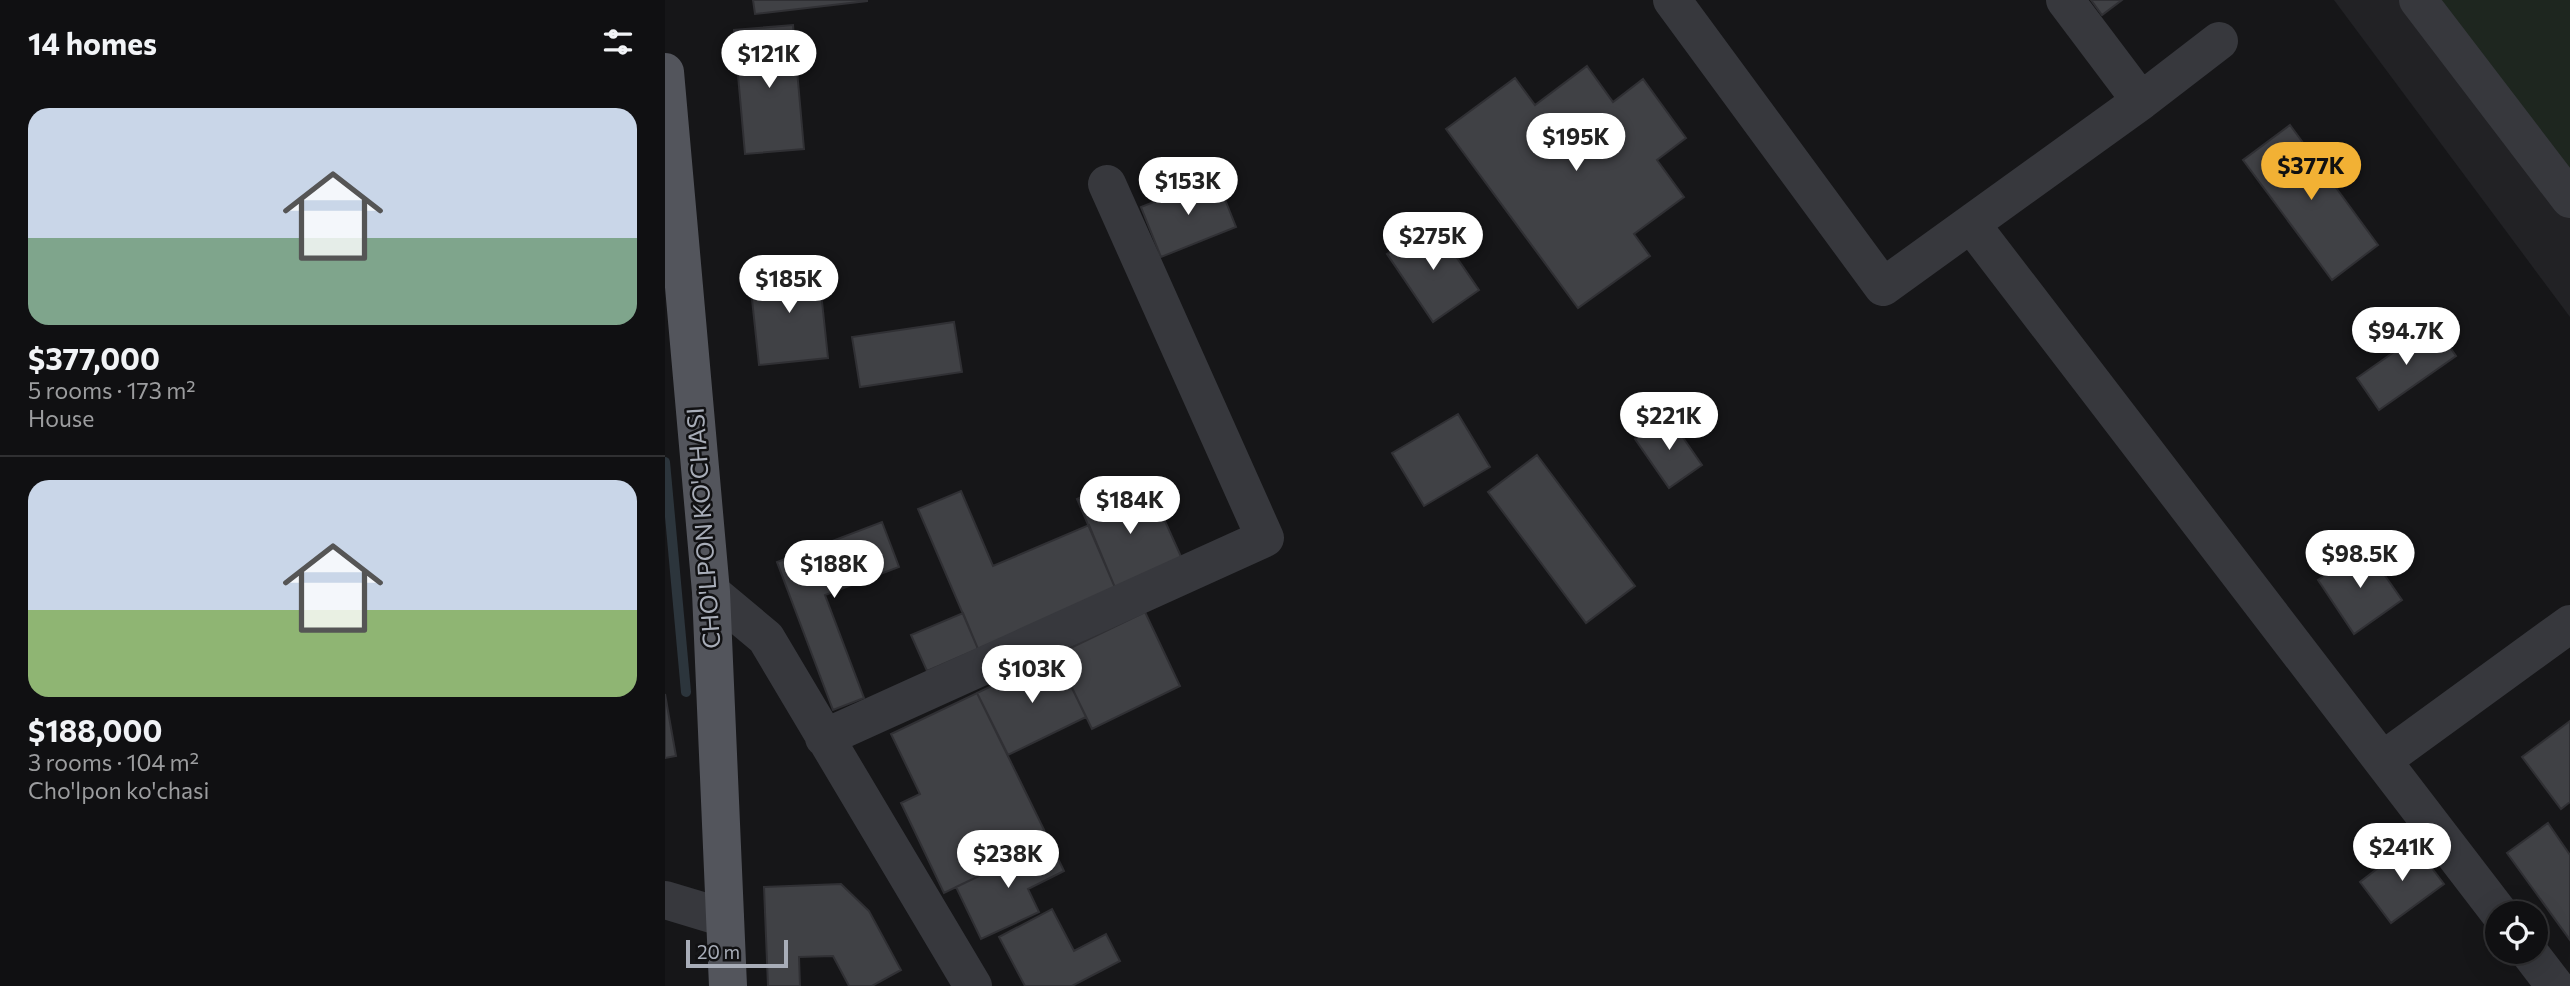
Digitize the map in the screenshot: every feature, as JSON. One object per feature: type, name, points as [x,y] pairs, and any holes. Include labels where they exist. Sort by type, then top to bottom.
[{"type":"main road","name":"CHO'LPON KO'CHASI","points":[[665,72],[711,592],[728,986]]},
{"type":"street","points":[[1672,0],[1883,287],[2218,41]]},
{"type":"street","points":[[2065,0],[2141,100]]},
{"type":"street","points":[[2418,0],[2570,199]]},
{"type":"street","points":[[824,738],[1265,538],[1107,184]]},
{"type":"street","points":[[1971,224],[2490,901]]},
{"type":"street","points":[[711,592],[767,638],[973,986]]},
{"type":"street","points":[[2383,760],[2570,624]]},
{"type":"street","points":[[665,900],[725,918]]},
{"type":"street","points":[[2538,964],[2555,986]]},
{"type":"shaded area","points":[[2334,0],[2570,0],[2570,317]]},
{"type":"shaded area","points":[[2436,0],[2570,0],[2570,178]]},
{"type":"building","points":[[753,0],[867,0],[867,1],[755,14]]},
{"type":"building","points":[[2091,0],[2122,0],[2102,15]]},
{"type":"building","points":[[793,25],[804,149],[745,154],[734,30]]},
{"type":"building","points":[[1587,66],[1613,102],[1643,79],[1686,138],[1657,160],[1684,197],[1634,234],[1650,256],[1578,308],[1446,129],[1515,78],[1535,105]]},
{"type":"building","points":[[2290,125],[2378,245],[2332,280],[2243,160]]},
{"type":"building","points":[[1216,177],[1236,227],[1161,257],[1141,207]]},
{"type":"building","points":[[1433,223],[1479,290],[1433,322],[1387,254]]},
{"type":"building","points":[[818,264],[828,358],[759,365],[749,271]]},
{"type":"building","points":[[954,322],[962,372],[860,387],[852,337]]},
{"type":"building","points":[[2434,324],[2456,356],[2379,410],[2357,378]]},
{"type":"building","points":[[1458,414],[1490,467],[1424,506],[1392,453]]},
{"type":"building","points":[[1668,416],[1702,465],[1669,488],[1635,439]]},
{"type":"building","points":[[1537,455],[1635,586],[1586,623],[1488,492]]},
{"type":"building","points":[[1106,486],[1114,506],[1151,490],[1183,561],[1116,590],[1077,499]]},
{"type":"building","points":[[961,491],[993,566],[1089,525],[1116,590],[978,649],[918,509]]},
{"type":"building","points":[[882,522],[899,567],[825,595],[864,698],[833,710],[777,562]]},
{"type":"building","points":[[2365,547],[2402,600],[2354,634],[2318,580]]},
{"type":"building","points":[[1145,612],[1180,686],[1092,729],[1056,655]]},
{"type":"building","points":[[963,613],[978,649],[927,671],[911,635]]},
{"type":"building","points":[[1056,655],[1086,717],[1008,755],[977,693]]},
{"type":"building","points":[[977,693],[1050,842],[944,893],[901,803],[920,794],[891,734]]},
{"type":"building","points":[[665,694],[676,756],[665,758]]},
{"type":"building","points":[[2570,721],[2570,802],[2561,809],[2522,757]]},
{"type":"building","points":[[2548,823],[2570,855],[2570,940],[2548,910],[2548,901],[2542,901],[2507,853]]},
{"type":"building","points":[[1050,842],[1064,871],[1028,889],[1039,912],[981,939],[956,887]]},
{"type":"building","points":[[2412,842],[2444,884],[2391,923],[2360,882]]},
{"type":"building","points":[[841,884],[869,911],[901,970],[872,986],[849,986],[833,956],[799,957],[800,986],[768,986],[764,887]]},
{"type":"building","points":[[1052,909],[1074,951],[1106,934],[1120,961],[1072,986],[1025,986],[999,937]]},
{"type":"waterway","points":[[665,462],[686,692]]}]
